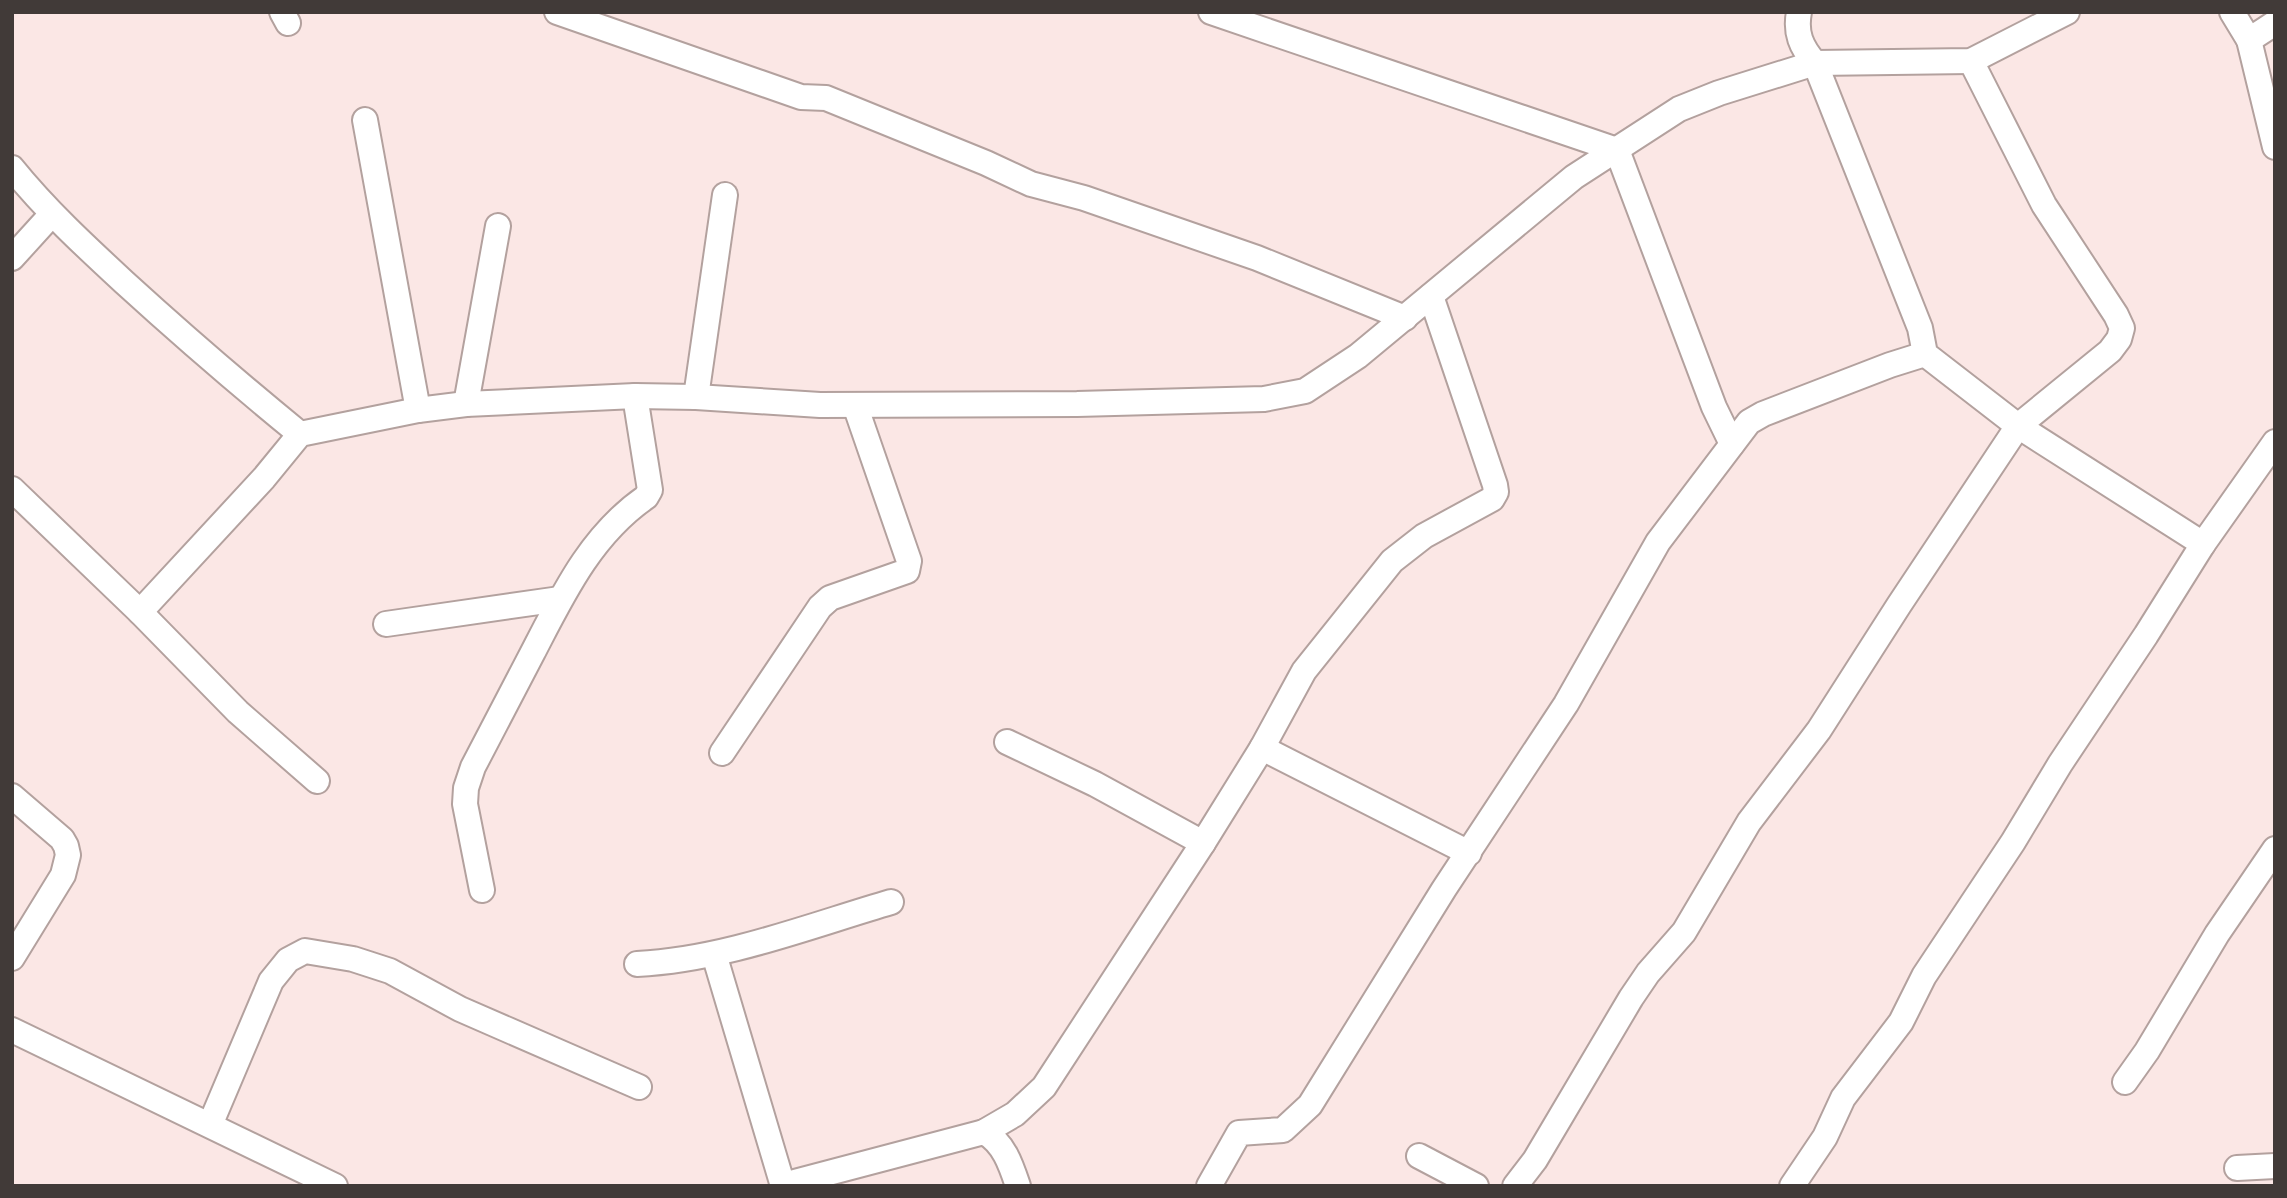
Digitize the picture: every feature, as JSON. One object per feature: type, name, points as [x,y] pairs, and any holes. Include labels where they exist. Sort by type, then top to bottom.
[{"type":"street","points":[[557,12],[801,97],[827,98],[1031,184],[1084,198],[1257,258],[1405,318]]},
{"type":"street","points":[[1211,12],[1617,150]]},
{"type":"street","points":[[1799,12],[1798,37],[1815,63],[1920,328],[1925,354],[2018,426],[2203,544]]},
{"type":"street","points":[[140,612],[264,478],[300,434],[418,410],[466,404],[635,397],[696,397],[855,405],[1077,404],[1264,399],[1305,391],[1358,356],[1574,177],[1679,108],[1815,63],[1971,61],[2067,12]]},
{"type":"street","points":[[2232,12],[2249,40],[2275,147]]},
{"type":"street","points":[[2249,40],[2275,23]]},
{"type":"street","points":[[1515,1186],[1535,1160],[1631,998],[1648,973],[1684,932],[1749,822],[1819,730],[2018,426],[2110,351],[2119,339],[2122,328],[2116,315],[2044,205],[1971,61]]},
{"type":"street","points":[[365,120],[418,410]]},
{"type":"street","points":[[1617,150],[1714,407],[1732,444]]},
{"type":"street","points":[[12,168],[51,214],[194,346],[300,434]]},
{"type":"street","points":[[696,397],[725,195]]},
{"type":"street","points":[[12,258],[51,214]]},
{"type":"street","points":[[466,404],[498,226]]},
{"type":"street","points":[[714,954],[783,1186],[984,1132],[1015,1114],[1044,1087],[1203,843],[1262,748],[1304,671],[1392,561],[1424,536],[1492,499],[1496,492],[1431,296]]},
{"type":"street","points":[[1209,1186],[1239,1132],[1283,1130],[1310,1105],[1384,985],[1566,704],[1658,542],[1749,422],[1763,414],[1925,354]]},
{"type":"street","points":[[482,890],[465,804],[466,788],[473,767],[560,599],[596,543],[608,529],[646,497],[650,490],[635,397]]},
{"type":"street","points":[[722,753],[820,607],[830,598],[906,571],[909,566],[855,405]]},
{"type":"street","points":[[1792,1186],[1825,1137],[1843,1098],[1901,1022],[1924,976],[2013,842],[2060,764],[2203,544],[2275,442]]},
{"type":"street","points":[[12,489],[140,612],[238,712],[317,781]]},
{"type":"street","points":[[386,624],[560,599]]},
{"type":"street","points":[[1007,742],[1095,784],[1203,843]]},
{"type":"street","points":[[1262,748],[1469,853]]},
{"type":"street","points":[[12,796],[62,839],[68,855],[63,875],[12,958]]},
{"type":"street","points":[[2125,1082],[2147,1051],[2217,934],[2275,849]]},
{"type":"street","points":[[637,964],[673,962],[714,954],[891,902]]},
{"type":"street","points":[[210,1125],[271,981],[288,960],[305,951],[353,960],[390,971],[460,1009],[639,1087]]},
{"type":"street","points":[[12,1030],[335,1186]]},
{"type":"street","points":[[984,1132],[995,1138],[1010,1161],[1018,1186]]},
{"type":"street","points":[[1419,1156],[1476,1186]]},
{"type":"street","points":[[2237,1168],[2275,1166]]}]
